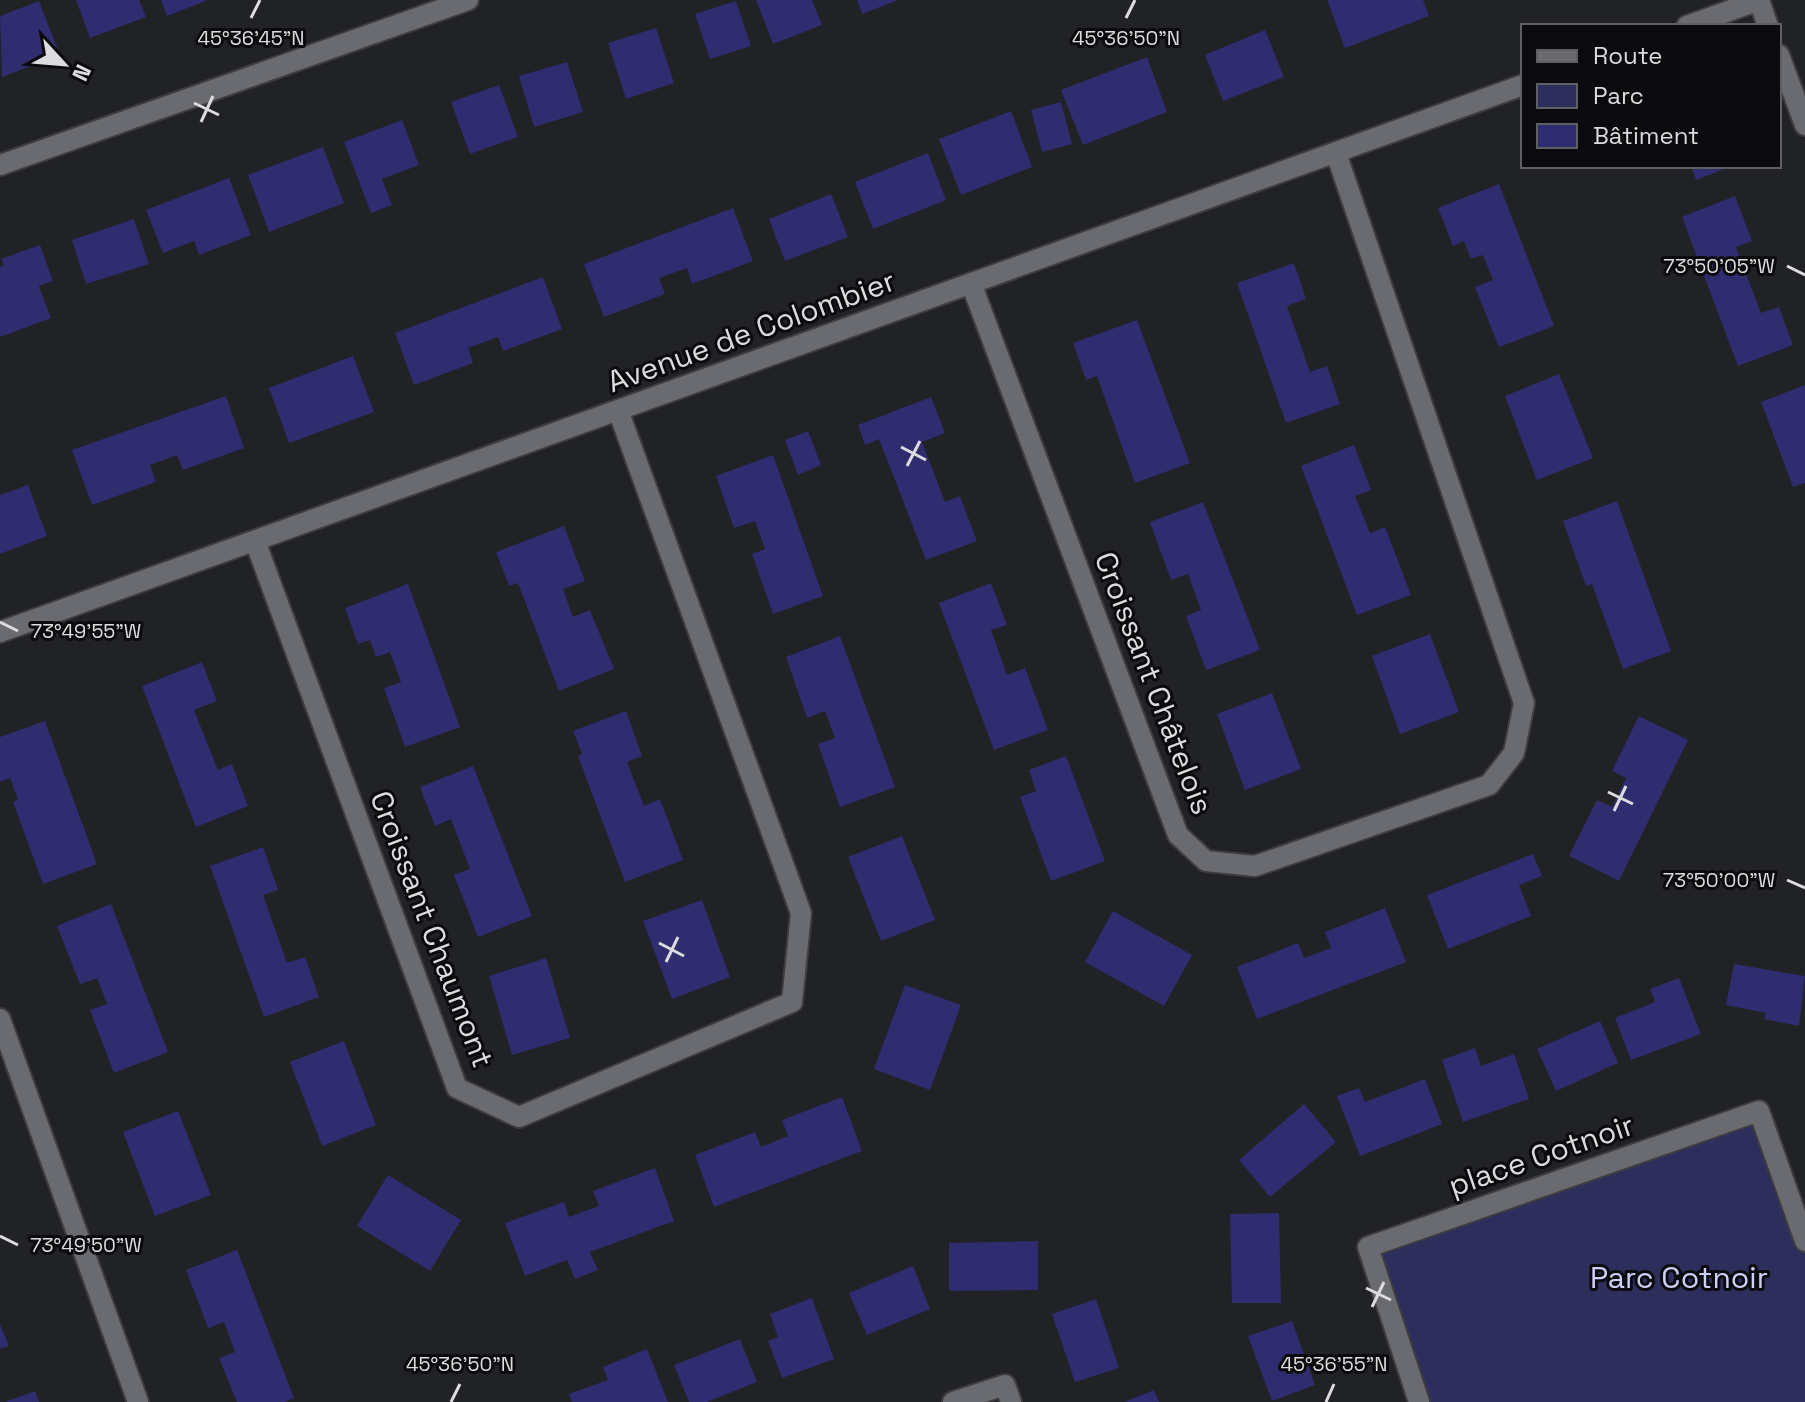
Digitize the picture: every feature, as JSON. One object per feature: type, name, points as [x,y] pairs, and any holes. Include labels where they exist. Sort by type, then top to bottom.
[{"type":"street","points":[[1693,24],[1759,0],[1767,24]]},
{"type":"street","points":[[0,165],[464,1]]},
{"type":"street","points":[[1781,60],[1805,125]]},
{"type":"street","name":"Avenue de Colombier","points":[[0,632],[1521,86]]},
{"type":"street","name":"Croissant Châtelois","points":[[971,283],[1178,835],[1206,861],[1255,866],[1489,785],[1514,753],[1524,703],[1336,153]]},
{"type":"street","name":"Croissant Chaumont","points":[[255,541],[457,1088],[519,1117],[792,1002],[801,913],[618,410]]},
{"type":"street","points":[[0,1019],[138,1402]]},
{"type":"street","name":"place Cotnoir","points":[[1419,1402],[1368,1247],[1759,1111],[1805,1241]]},
{"type":"street","points":[[953,1402],[1005,1385],[1011,1402]]},
{"type":"green space","name":"Parc Cotnoir","points":[[1757,1119],[1805,1249],[1805,1402],[1418,1402],[1365,1249]]},
{"type":"building","points":[[76,0],[139,0],[146,17],[90,38]]},
{"type":"building","points":[[161,0],[208,0],[167,16]]},
{"type":"building","points":[[756,0],[812,0],[822,25],[773,44]]},
{"type":"building","points":[[857,0],[898,0],[862,14]]},
{"type":"building","points":[[1327,0],[1423,0],[1429,16],[1345,48]]},
{"type":"building","points":[[39,1],[60,55],[2,77],[0,16]]},
{"type":"building","points":[[736,1],[751,46],[710,59],[695,14]]},
{"type":"building","points":[[656,28],[674,83],[626,99],[608,43]]},
{"type":"building","points":[[1265,30],[1284,77],[1223,101],[1205,55]]},
{"type":"building","points":[[1147,57],[1167,112],[1083,145],[1061,90]]},
{"type":"building","points":[[567,62],[583,112],[534,127],[519,76]]},
{"type":"building","points":[[499,85],[518,137],[470,154],[451,102]]},
{"type":"building","points":[[1061,102],[1072,144],[1042,152],[1031,110]]},
{"type":"building","points":[[1011,111],[1032,167],[961,195],[939,139]]},
{"type":"building","points":[[402,120],[419,165],[382,179],[392,205],[371,213],[344,142]]},
{"type":"building","points":[[323,147],[344,203],[269,232],[248,175]]},
{"type":"building","points":[[928,153],[946,200],[873,229],[855,182]]},
{"type":"building","points":[[1692,168],[1727,168],[1696,180]]},
{"type":"building","points":[[229,178],[251,235],[199,255],[194,241],[163,253],[146,210]]},
{"type":"building","points":[[1499,184],[1554,326],[1499,347],[1475,287],[1493,280],[1483,255],[1471,259],[1464,241],[1453,246],[1438,208]]},
{"type":"building","points":[[831,194],[848,237],[785,261],[769,219]]},
{"type":"building","points":[[1735,196],[1752,241],[1736,247],[1761,313],[1779,307],[1793,345],[1738,366],[1682,217]]},
{"type":"building","points":[[733,208],[753,261],[692,284],[687,268],[659,278],[665,294],[604,317],[584,264]]},
{"type":"building","points":[[134,219],[149,264],[86,284],[72,240]]},
{"type":"building","points":[[40,245],[53,281],[39,286],[51,318],[0,337],[0,267],[4,266],[1,259]]},
{"type":"building","points":[[1294,263],[1306,299],[1287,306],[1310,372],[1327,366],[1340,404],[1286,423],[1237,283]]},
{"type":"building","points":[[543,277],[562,329],[503,351],[498,337],[468,348],[473,363],[414,385],[395,333]]},
{"type":"building","points":[[1137,320],[1190,463],[1135,483],[1097,376],[1086,380],[1073,343]]},
{"type":"building","points":[[353,356],[374,412],[289,443],[269,388]]},
{"type":"building","points":[[1559,374],[1593,458],[1537,480],[1505,396]]},
{"type":"building","points":[[1805,385],[1805,483],[1793,487],[1761,402]]},
{"type":"building","points":[[226,396],[244,448],[183,470],[177,455],[150,465],[156,482],[92,505],[72,450]]},
{"type":"building","points":[[931,397],[945,433],[922,442],[945,502],[960,496],[977,541],[926,560],[879,439],[865,445],[858,425]]},
{"type":"building","points":[[808,431],[821,465],[798,475],[785,440]]},
{"type":"building","points":[[1354,445],[1371,490],[1355,496],[1370,533],[1385,527],[1411,595],[1357,615],[1301,466]]},
{"type":"building","points":[[773,455],[823,596],[773,614],[752,554],[765,549],[755,521],[734,528],[716,476]]},
{"type":"building","points":[[28,485],[47,536],[0,554],[0,495]]},
{"type":"building","points":[[1617,501],[1671,651],[1623,669],[1592,584],[1586,586],[1563,521]]},
{"type":"building","points":[[1203,502],[1260,650],[1206,670],[1186,616],[1201,610],[1188,574],[1171,580],[1150,522]]},
{"type":"building","points":[[564,526],[585,581],[563,589],[573,617],[590,610],[614,669],[559,691],[518,583],[509,586],[496,552]]},
{"type":"building","points":[[991,583],[1007,625],[991,630],[1007,675],[1025,668],[1048,730],[994,750],[939,603]]},
{"type":"building","points":[[408,584],[460,727],[405,747],[384,688],[401,682],[390,652],[376,657],[370,640],[358,644],[345,608]]},
{"type":"building","points":[[1430,634],[1459,712],[1400,734],[1372,656]]},
{"type":"building","points":[[840,636],[895,787],[840,807],[818,744],[835,738],[825,711],[807,718],[786,657]]},
{"type":"building","points":[[202,662],[217,701],[194,710],[218,770],[232,764],[248,806],[196,827],[142,686]]},
{"type":"building","points":[[1272,693],[1301,769],[1245,790],[1217,714]]},
{"type":"building","points":[[626,711],[642,756],[627,762],[644,806],[660,799],[683,860],[625,882],[578,756],[582,754],[573,731]]},
{"type":"building","points":[[1639,716],[1688,740],[1619,881],[1569,856],[1597,800],[1612,807],[1626,778],[1612,771]]},
{"type":"building","points":[[45,721],[97,864],[43,884],[13,802],[18,800],[10,778],[0,782],[0,737]]},
{"type":"building","points":[[1066,756],[1105,861],[1051,881],[1020,797],[1036,791],[1029,770]]},
{"type":"building","points":[[473,766],[532,916],[478,937],[454,875],[470,869],[451,819],[435,826],[420,787]]},
{"type":"building","points":[[902,836],[935,920],[881,941],[848,857]]},
{"type":"building","points":[[263,847],[278,890],[263,895],[287,963],[305,957],[319,997],[264,1017],[210,866]]},
{"type":"building","points":[[1533,854],[1542,876],[1519,885],[1531,916],[1448,949],[1427,895]]},
{"type":"building","points":[[702,900],[730,977],[672,999],[643,921]]},
{"type":"building","points":[[111,904],[168,1052],[114,1073],[90,1010],[107,1004],[97,978],[80,984],[57,926]]},
{"type":"building","points":[[1385,908],[1406,962],[1257,1019],[1237,967],[1298,943],[1304,958],[1331,948],[1325,932]]},
{"type":"building","points":[[1113,911],[1192,955],[1164,1006],[1085,962]]},
{"type":"building","points":[[546,958],[570,1038],[512,1055],[489,976]]},
{"type":"building","points":[[1734,964],[1805,976],[1799,1026],[1764,1019],[1766,1013],[1726,1005]]},
{"type":"building","points":[[1679,978],[1701,1034],[1631,1060],[1615,1018],[1655,1002],[1650,989]]},
{"type":"building","points":[[905,985],[961,1005],[930,1090],[874,1069]]},
{"type":"building","points":[[1600,1021],[1618,1063],[1556,1091],[1537,1049]]},
{"type":"building","points":[[344,1041],[376,1125],[322,1146],[290,1062]]},
{"type":"building","points":[[1475,1048],[1481,1066],[1514,1054],[1529,1099],[1463,1122],[1442,1060]]},
{"type":"building","points":[[1425,1079],[1442,1124],[1360,1156],[1337,1096],[1359,1088],[1365,1102]]},
{"type":"building","points":[[842,1097],[862,1151],[714,1207],[695,1155],[755,1132],[761,1147],[788,1136],[782,1120]]},
{"type":"building","points":[[1304,1104],[1336,1142],[1270,1197],[1239,1160]]},
{"type":"building","points":[[178,1111],[211,1195],[155,1216],[123,1132]]},
{"type":"building","points":[[655,1168],[674,1221],[590,1252],[598,1270],[575,1279],[567,1260],[525,1276],[505,1223],[564,1202],[569,1217],[599,1206],[593,1191]]},
{"type":"building","points":[[388,1175],[461,1220],[430,1271],[357,1226]]},
{"type":"building","points":[[1279,1213],[1281,1303],[1232,1303],[1230,1214]]},
{"type":"building","points":[[1038,1241],[1038,1290],[949,1291],[949,1243]]},
{"type":"building","points":[[237,1250],[294,1398],[284,1402],[237,1402],[219,1358],[235,1352],[224,1322],[208,1328],[186,1270]]},
{"type":"building","points":[[913,1266],[930,1309],[867,1335],[849,1293]]},
{"type":"building","points":[[812,1298],[834,1359],[782,1378],[768,1341],[778,1337],[770,1314]]},
{"type":"building","points":[[1096,1299],[1119,1368],[1075,1382],[1052,1314]]},
{"type":"building","points":[[1292,1321],[1315,1385],[1272,1401],[1248,1336]]},
{"type":"building","points":[[0,1324],[9,1346],[0,1349]]},
{"type":"building","points":[[740,1339],[757,1382],[707,1402],[689,1402],[674,1365]]},
{"type":"building","points":[[647,1349],[668,1402],[572,1402],[569,1394],[608,1380],[603,1367]]},
{"type":"building","points":[[1154,1390],[1159,1402],[1124,1402]]},
{"type":"building","points":[[35,1391],[39,1402],[5,1402]]}]
